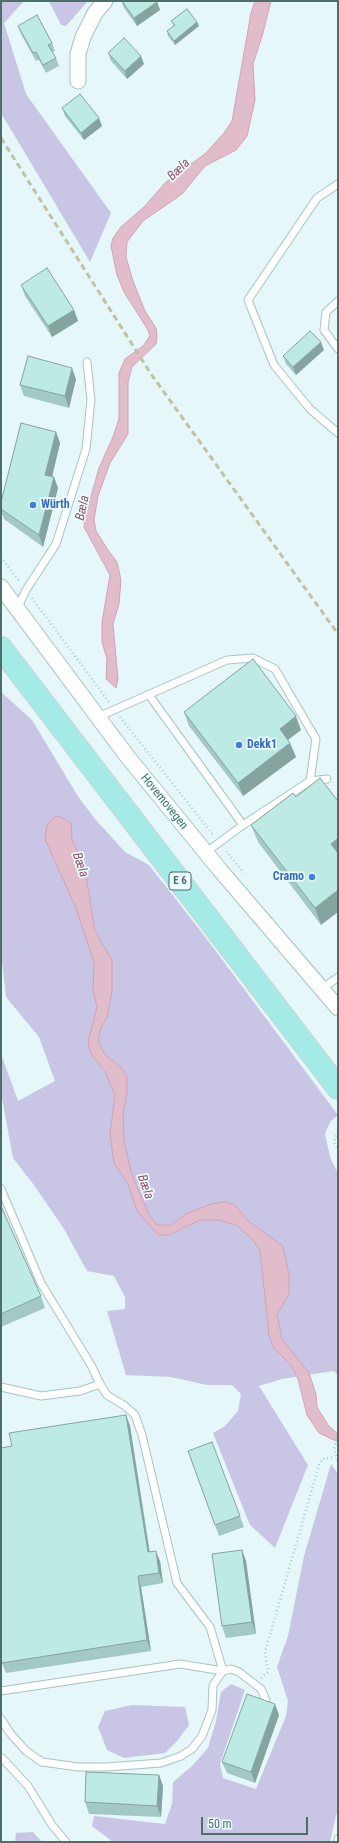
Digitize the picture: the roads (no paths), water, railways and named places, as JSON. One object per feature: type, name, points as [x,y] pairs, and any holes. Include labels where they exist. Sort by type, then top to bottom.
[{"type":"highway","name":"E 6","points":[[1,648],[338,1088]]},
{"type":"highway","points":[[243,963],[259,975],[275,991],[338,1072]]},
{"type":"street","points":[[78,81],[78,54],[83,37],[95,13],[105,1]]},
{"type":"street","name":"Hovemovegen","points":[[1,587],[127,756],[205,853],[338,1008]]},
{"type":"lane","points":[[338,184],[317,198],[248,300],[274,365],[310,409],[338,433]]},
{"type":"lane","points":[[338,301],[326,312],[324,330],[338,349]]},
{"type":"lane","points":[[17,609],[26,590],[56,544],[86,449],[91,400],[87,362]]},
{"type":"lane","points":[[98,717],[227,660],[253,658],[275,669],[316,739],[310,781]]},
{"type":"lane","points":[[149,695],[243,825]]},
{"type":"lane","points":[[205,853],[243,825],[310,781],[327,779]]},
{"type":"lane","points":[[322,989],[338,978]]},
{"type":"lane","points":[[1,1189],[41,1283],[91,1365],[100,1384],[107,1395],[126,1406],[135,1415],[142,1435],[177,1583],[210,1627],[223,1671]]},
{"type":"lane","points":[[1,1386],[41,1396],[80,1391],[100,1384]]},
{"type":"lane","points":[[1,1692],[180,1664],[223,1671],[232,1669],[255,1683],[264,1692],[266,1700]]},
{"type":"lane","points":[[1,1719],[10,1733],[26,1751],[42,1762],[78,1767],[160,1763],[181,1756],[192,1748],[202,1736],[212,1710],[213,1685],[223,1671]]},
{"type":"lane","points":[[1,1756],[28,1786],[52,1825],[66,1842]]},
{"type":"water","points":[[255,1],[271,1],[253,64],[255,100],[247,136],[236,150],[205,166],[182,194],[143,221],[127,242],[126,257],[133,281],[145,311],[156,328],[157,336],[156,344],[132,367],[128,382],[128,434],[110,463],[98,496],[94,520],[96,531],[117,562],[121,580],[119,604],[113,624],[118,679],[116,688],[106,679],[107,659],[102,642],[102,622],[110,575],[84,527],[85,518],[99,468],[113,437],[119,419],[119,373],[125,359],[143,346],[150,336],[148,330],[124,292],[117,275],[111,246],[113,238],[121,227],[144,207],[166,182],[205,154],[224,133],[232,121],[251,13]]},
{"type":"water","name":"Bæla","points":[[59,816],[71,823],[72,840],[84,864],[95,931],[112,960],[112,992],[107,1017],[100,1030],[98,1041],[105,1055],[121,1067],[127,1077],[127,1092],[123,1114],[124,1141],[132,1175],[149,1215],[157,1225],[171,1225],[186,1214],[211,1204],[225,1202],[235,1205],[248,1221],[283,1246],[289,1275],[289,1294],[277,1315],[282,1339],[309,1373],[316,1394],[317,1407],[328,1425],[338,1434],[338,1442],[319,1433],[307,1415],[298,1379],[291,1365],[273,1347],[269,1335],[260,1250],[252,1239],[236,1225],[219,1220],[200,1220],[169,1235],[158,1235],[137,1211],[128,1184],[114,1163],[110,1134],[115,1095],[105,1072],[90,1052],[88,1042],[97,1007],[93,990],[94,962],[75,906],[45,839],[47,825],[53,818]]},
{"type":"railway","points":[[1,138],[151,374],[338,634]]},
{"type":"place","name":"Würth","points":[[33,505]]},
{"type":"place","name":"Dekk1","points":[[239,745]]},
{"type":"place","name":"Cramo","points":[[312,877]]}]
